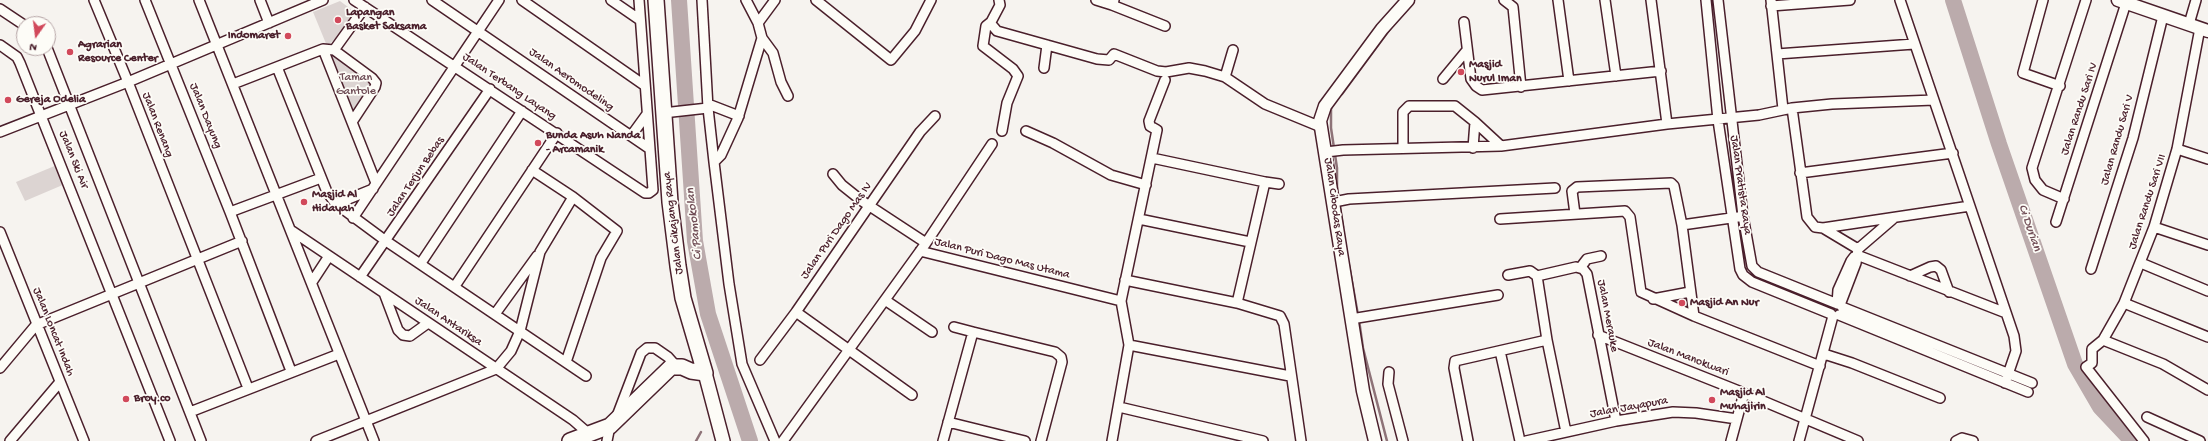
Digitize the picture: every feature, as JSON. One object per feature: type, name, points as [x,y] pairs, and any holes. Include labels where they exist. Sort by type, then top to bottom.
[{"type":"main road","name":"Jalan Cikajang Raya","points":[[656,0],[666,113],[670,202],[681,285],[723,441]]},
{"type":"main road","points":[[570,441],[612,424],[666,370],[676,366],[705,373]]},
{"type":"street","name":"Jalan Renang","points":[[94,0],[128,82],[248,388]]},
{"type":"street","name":"Jalan Dayung","points":[[145,0],[242,242],[291,371]]},
{"type":"street","points":[[199,0],[292,231],[374,441]]},
{"type":"street","points":[[260,0],[270,23]]},
{"type":"street","points":[[0,132],[128,82],[323,0]]},
{"type":"street","name":"Jalan Terbang Layang","points":[[354,0],[645,193],[649,193],[652,190],[650,148]]},
{"type":"street","name":"Jalan Aeromodeling","points":[[432,0],[650,148]]},
{"type":"street","points":[[353,218],[499,0]]},
{"type":"street","points":[[522,0],[644,85]]},
{"type":"street","points":[[611,0],[640,20]]},
{"type":"street","points":[[639,0],[644,85],[650,148]]},
{"type":"street","points":[[702,0],[707,107],[729,284],[742,364],[775,441]]},
{"type":"street","points":[[746,0],[758,23],[762,38],[773,54],[781,82],[788,96]]},
{"type":"street","points":[[758,23],[775,0]]},
{"type":"street","points":[[816,0],[891,60],[915,31],[931,0]]},
{"type":"street","points":[[999,0],[1000,6],[984,31],[983,46],[1013,69],[1018,76],[1007,101],[1002,131]]},
{"type":"street","points":[[1096,0],[1113,2],[1165,26]]},
{"type":"street","name":"Jalan Cibodas Raya","points":[[1376,441],[1363,391],[1356,318],[1338,202],[1329,152],[1321,127],[1321,116],[1325,106],[1382,29],[1408,0]]},
{"type":"street","points":[[1504,0],[1513,7],[1521,87]]},
{"type":"street","points":[[1558,0],[1569,81]]},
{"type":"street","points":[[1605,0],[1616,76]]},
{"type":"street","points":[[1651,0],[1667,124]]},
{"type":"street","name":"Jalan Pratista Raya","points":[[1706,0],[1718,120],[1732,218],[1740,269],[1747,279],[1837,309],[2032,383]]},
{"type":"street","name":"Jalan Pratista Raya","points":[[1718,0],[1743,216],[1749,256],[1755,270],[1837,309],[2028,392]]},
{"type":"street","points":[[1783,109],[1771,3],[1850,0]]},
{"type":"street","points":[[1900,0],[2016,344],[2005,383]]},
{"type":"street","points":[[2043,0],[2023,73],[2060,86]]},
{"type":"street","points":[[2064,199],[2043,190],[2035,180],[2032,168],[2060,86],[2086,0]]},
{"type":"street","name":"Jalan Randu Sari VII","points":[[2144,441],[2086,367],[2092,363],[2092,349],[2103,340],[2124,304],[2154,227],[2177,149],[2199,28],[2196,0]]},
{"type":"street","points":[[2122,2],[2199,28]]},
{"type":"street","name":"Jalan Randu Sari IV","points":[[2056,222],[2122,2]]},
{"type":"street","points":[[334,50],[365,7]]},
{"type":"street","points":[[0,9],[16,20]]},
{"type":"street","name":"Jalan Randu Sari V","points":[[2091,269],[2133,138],[2163,16]]},
{"type":"street","points":[[991,22],[997,31],[1097,59],[1109,60],[1114,54],[1157,71],[1166,72],[1189,68],[1225,77],[1257,100],[1321,127]]},
{"type":"street","points":[[1464,22],[1471,79],[1476,86],[1482,90],[1661,71]]},
{"type":"street","points":[[714,162],[722,155],[739,116],[762,38]]},
{"type":"street","points":[[1777,54],[1914,44]]},
{"type":"street","name":"Jalan Ski Air","points":[[0,45],[17,57],[42,115],[170,441]]},
{"type":"street","points":[[1044,68],[1047,45]]},
{"type":"street","points":[[233,84],[323,50],[334,50],[372,78],[376,83],[375,87],[352,122]]},
{"type":"street","points":[[323,50],[352,122],[374,186]]},
{"type":"street","points":[[1225,77],[1233,50]]},
{"type":"street","points":[[1443,79],[1467,50]]},
{"type":"street","name":"Jalan Ski Air","points":[[50,56],[202,441]]},
{"type":"street","points":[[277,67],[327,192],[336,204],[386,241],[421,263],[586,376]]},
{"type":"street","points":[[1112,441],[1129,345],[1121,300],[1157,130],[1150,126],[1149,121],[1165,80]]},
{"type":"street","name":"Jalan Terjun Bebas","points":[[360,277],[490,89]]},
{"type":"street","points":[[1329,152],[1344,150],[1473,148],[1501,146],[1667,124],[1718,120],[1792,108],[1832,104],[1934,100]]},
{"type":"street","points":[[1403,148],[1403,112],[1409,106],[1455,106],[1501,146]]},
{"type":"street","points":[[666,113],[707,107],[739,116]]},
{"type":"street","points":[[1792,108],[1807,217],[1815,227],[1823,228],[1970,206]]},
{"type":"street","points":[[421,263],[522,110]]},
{"type":"street","points":[[631,136],[647,114]]},
{"type":"street","name":"Jalan Puri Dago Mas IV","points":[[760,360],[796,312],[920,132],[935,116]]},
{"type":"street","points":[[1473,148],[1475,122]]},
{"type":"street","points":[[1026,132],[1054,143],[1111,175],[1146,185]]},
{"type":"street","points":[[455,286],[556,133]]},
{"type":"street","points":[[920,251],[992,144]]},
{"type":"street","points":[[2177,149],[2208,159]]},
{"type":"street","points":[[1800,173],[1952,153]]},
{"type":"street","points":[[1152,158],[1279,184]]},
{"type":"street","points":[[532,170],[573,197],[617,231],[601,258],[566,362]]},
{"type":"street","points":[[833,174],[842,185],[870,206],[926,243]]},
{"type":"street","points":[[230,212],[321,178]]},
{"type":"street","points":[[1237,303],[1265,182]]},
{"type":"street","points":[[1575,214],[1572,194],[1573,189],[1577,187],[1668,182],[1674,186],[1682,225],[1694,316]]},
{"type":"street","points":[[336,204],[374,186]]},
{"type":"street","points":[[1338,202],[1555,188]]},
{"type":"street","points":[[495,314],[540,252],[573,197]]},
{"type":"street","points":[[1500,220],[1622,211],[1630,214],[1641,292],[1652,299],[1820,366]]},
{"type":"street","points":[[1682,225],[1743,216]]},
{"type":"street","points":[[1799,441],[1837,309],[1856,263],[1857,252],[1895,217]]},
{"type":"street","points":[[1139,219],[1250,242]]},
{"type":"street","points":[[2154,227],[2208,245]]},
{"type":"street","points":[[1823,228],[1857,252],[1949,292],[2006,313]]},
{"type":"street","name":"Jalan Antariksa","points":[[292,231],[573,420],[588,434]]},
{"type":"street","name":"Jalan Loncat Indah","points":[[0,232],[83,440]]},
{"type":"street","points":[[0,368],[36,324],[242,242]]},
{"type":"street","name":"Jalan Puri Dago Mas Utama","points":[[783,441],[920,251],[1121,300]]},
{"type":"street","points":[[316,441],[496,369],[511,351],[520,331],[540,252]]},
{"type":"street","points":[[312,282],[329,256]]},
{"type":"street","points":[[1508,275],[1530,272],[1537,276],[1576,267],[1580,268],[1587,259],[1601,256]]},
{"type":"street","points":[[2140,263],[2208,291]]},
{"type":"street","points":[[1910,276],[1930,267],[1936,266],[1941,270],[1949,292]]},
{"type":"street","name":"Jalan Merauke","points":[[1580,268],[1587,274],[1616,421]]},
{"type":"street","points":[[1537,276],[1547,340],[1566,432]]},
{"type":"street","points":[[1125,280],[1237,303],[1274,313],[1282,320],[1301,441]]},
{"type":"street","points":[[1652,299],[1690,292]]},
{"type":"street","points":[[384,293],[398,330],[403,335],[410,336],[428,323]]},
{"type":"street","points":[[1356,318],[1498,295]]},
{"type":"street","points":[[885,300],[932,332]]},
{"type":"street","points":[[2124,304],[2208,337]]},
{"type":"street","points":[[796,312],[912,395]]},
{"type":"street","points":[[954,327],[1055,352],[1061,357],[1062,362],[1042,441]]},
{"type":"street","points":[[943,441],[973,332]]},
{"type":"street","name":"Jalan Manokwari","points":[[1598,335],[1744,393],[1858,441]]},
{"type":"street","points":[[1468,441],[1454,368],[1455,362],[1458,360],[1547,340]]},
{"type":"street","points":[[2103,340],[2163,364],[2208,390]]},
{"type":"street","points":[[1129,345],[1290,376]]},
{"type":"street","points":[[606,441],[641,353],[647,348],[655,348],[668,357],[676,366]]},
{"type":"street","points":[[1500,351],[1520,441]]},
{"type":"street","points":[[190,412],[291,371],[339,354]]},
{"type":"street","points":[[1824,354],[1852,363],[1940,398]]},
{"type":"street","points":[[1389,372],[1388,384],[1403,441]]},
{"type":"street","points":[[10,441],[60,382]]},
{"type":"street","points":[[1731,441],[1744,393]]},
{"type":"street","points":[[1119,407],[1263,441]]},
{"type":"street","name":"Jalan Jayapura","points":[[1526,441],[1616,421],[1673,412],[1696,413],[1737,419]]},
{"type":"street","points":[[2147,417],[2200,441]]},
{"type":"street","points":[[948,422],[1026,441]]},
{"type":"street","points":[[1956,441],[1962,438],[1973,441]]},
{"type":"green space","name":"Lapangan Basket Saksama","points":[[340,1],[356,13],[335,39],[327,46],[313,12]]},
{"type":"green space","name":"Taman Gantole","points":[[334,55],[371,82],[353,112],[332,61],[332,56]]},
{"type":"green space","points":[[57,165],[65,184],[25,201],[16,182]]},
{"type":"waterway","name":"Ci Pamokolan","points":[[679,0],[695,241],[708,314],[750,441]]},
{"type":"waterway","name":"Ci Durian","points":[[1953,0],[1999,144],[2075,364],[2100,407],[2132,441]]},
{"type":"waterway","points":[[1342,94],[1390,29]]},
{"type":"waterway","points":[[1331,107],[1331,128],[1337,168],[1337,191]]},
{"type":"waterway","points":[[1339,202],[1343,227]]},
{"type":"waterway","points":[[1349,265],[1358,315]]},
{"type":"waterway","points":[[1359,320],[1363,348],[1387,441]]},
{"type":"waterway","points":[[696,441],[701,432]]},
{"type":"place","name":"Lapangan Basket Saksama","points":[[338,20]]},
{"type":"place","name":"Indomaret","points":[[288,36]]},
{"type":"place","name":"Agrarian Resource Center","points":[[70,52]]},
{"type":"place","name":"Masjid Nurul Iman","points":[[1461,72]]},
{"type":"place","name":"Gereja Odelia","points":[[8,100]]},
{"type":"place","name":"Bunda Asuh Nanda - Arcamanik","points":[[538,143]]},
{"type":"place","name":"Masjid Al Hidayah","points":[[304,202]]},
{"type":"place","name":"Masjid An Nur","points":[[1682,303]]},
{"type":"place","name":"Broy.co","points":[[126,399]]},
{"type":"place","name":"Masjid Al Muhajirin","points":[[1712,400]]}]
